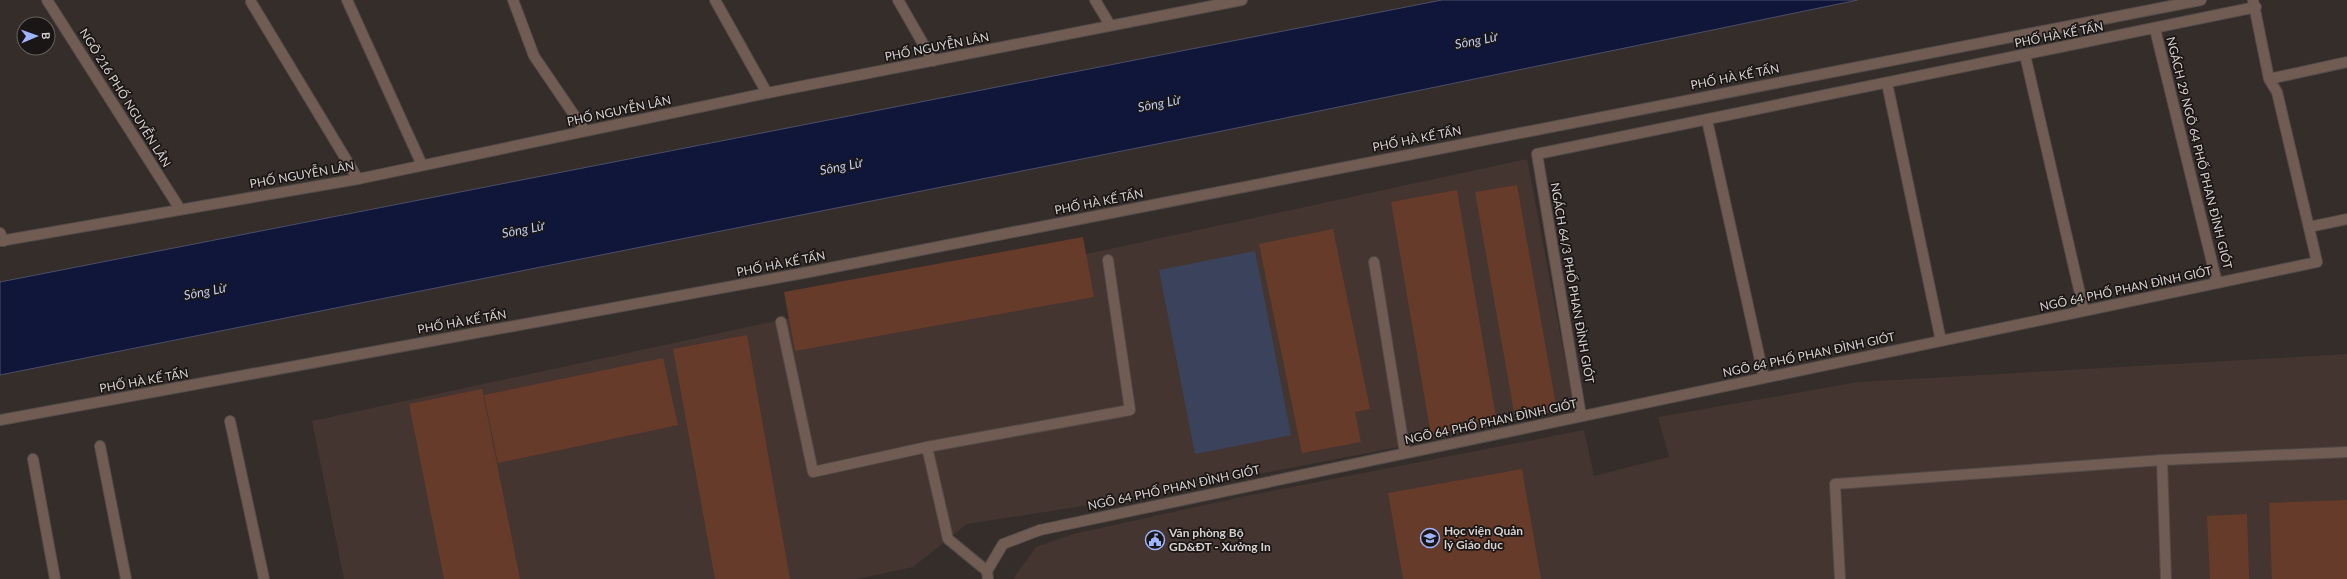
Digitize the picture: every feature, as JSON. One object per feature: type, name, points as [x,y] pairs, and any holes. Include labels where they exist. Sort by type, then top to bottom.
[{"type":"street","name":"NGÕ 216 PHỐ NGUYỄN LÂN","points":[[47,0],[180,209]]},
{"type":"street","points":[[347,0],[422,164]]},
{"type":"street","points":[[513,0],[534,56],[585,131]]},
{"type":"street","points":[[715,0],[766,93]]},
{"type":"street","points":[[898,0],[933,61]]},
{"type":"street","points":[[1095,0],[1110,25]]},
{"type":"street","name":"PHỐ NGUYỄN LÂN","points":[[1,238],[358,179],[422,164],[766,93],[1242,0]]},
{"type":"street","name":"PHỐ HÀ KẾ TẤN","points":[[0,420],[809,272],[2201,0]]},
{"type":"street","points":[[251,2],[358,179]]},
{"type":"street","name":"PHỐ HÀ KẾ TẤN","points":[[1537,154],[2155,29],[2255,3]]},
{"type":"street","name":"NGÕ 64 PHỐ PHAN ĐÌNH GIÓT","points":[[988,575],[1003,544],[1040,530],[2317,262],[2277,92],[2269,79],[2255,3]]},
{"type":"street","name":"NGÁCH 29 NGÕ 64 PHỐ PHAN ĐÌNH GIÓT","points":[[2155,29],[2217,283]]},
{"type":"street","points":[[2025,55],[2084,311]]},
{"type":"street","points":[[2269,79],[2347,62]]},
{"type":"street","points":[[1887,83],[1941,341]]},
{"type":"street","points":[[1707,120],[1764,378]]},
{"type":"street","name":"NGÁCH 64/3 PHỐ PHAN ĐÌNH GIÓT","points":[[1537,154],[1581,416]]},
{"type":"street","points":[[2309,227],[2347,219]]},
{"type":"street","points":[[781,322],[813,472],[927,447],[1130,410],[1108,260]]},
{"type":"street","points":[[1374,262],[1405,453]]},
{"type":"street","points":[[230,421],[264,579]]},
{"type":"street","points":[[100,446],[126,579]]},
{"type":"street","points":[[927,447],[948,539],[988,575]]},
{"type":"street","points":[[1840,579],[1836,484],[2162,460],[2347,452]]},
{"type":"street","points":[[32,459],[55,579]]},
{"type":"street","points":[[2162,460],[2166,579]]},
{"type":"shaded area","points":[[1527,159],[1574,407],[1394,448],[1128,499],[967,524],[913,567],[857,579],[344,579],[312,421]]},
{"type":"shaded area","points":[[1255,251],[1291,435],[1195,454],[1159,270]]},
{"type":"shaded area","points":[[2347,354],[2347,579],[1013,579],[1036,547],[1073,534],[1246,496],[1584,430],[1594,476],[1669,457],[1658,417],[1859,382]]},
{"type":"water","name":"Sông Lừ","points":[[1442,0],[1858,0],[1222,131],[0,375],[0,282]]},
{"type":"building","points":[[1517,185],[1557,411],[1515,418],[1475,192]]},
{"type":"building","points":[[1457,190],[1497,423],[1431,435],[1391,202]]},
{"type":"building","points":[[1333,229],[1370,409],[1355,412],[1361,442],[1302,453],[1259,244]]},
{"type":"building","points":[[1083,237],[1094,297],[795,351],[784,292]]},
{"type":"building","points":[[747,335],[790,579],[715,579],[673,349]]},
{"type":"building","points":[[663,358],[678,425],[498,463],[484,395]]},
{"type":"building","points":[[482,389],[520,579],[444,579],[409,404]]},
{"type":"building","points":[[1522,469],[1541,579],[1403,579],[1388,493]]},
{"type":"building","points":[[2347,500],[2347,579],[2272,579],[2269,503]]},
{"type":"building","points":[[2247,514],[2249,579],[2210,579],[2207,516]]},
{"type":"place","name":"Học viện Quản lý Giáo dục","points":[[1430,538]]},
{"type":"place","name":"Văn phòng Bộ GD&ĐT - Xưởng In","points":[[1155,540]]}]
